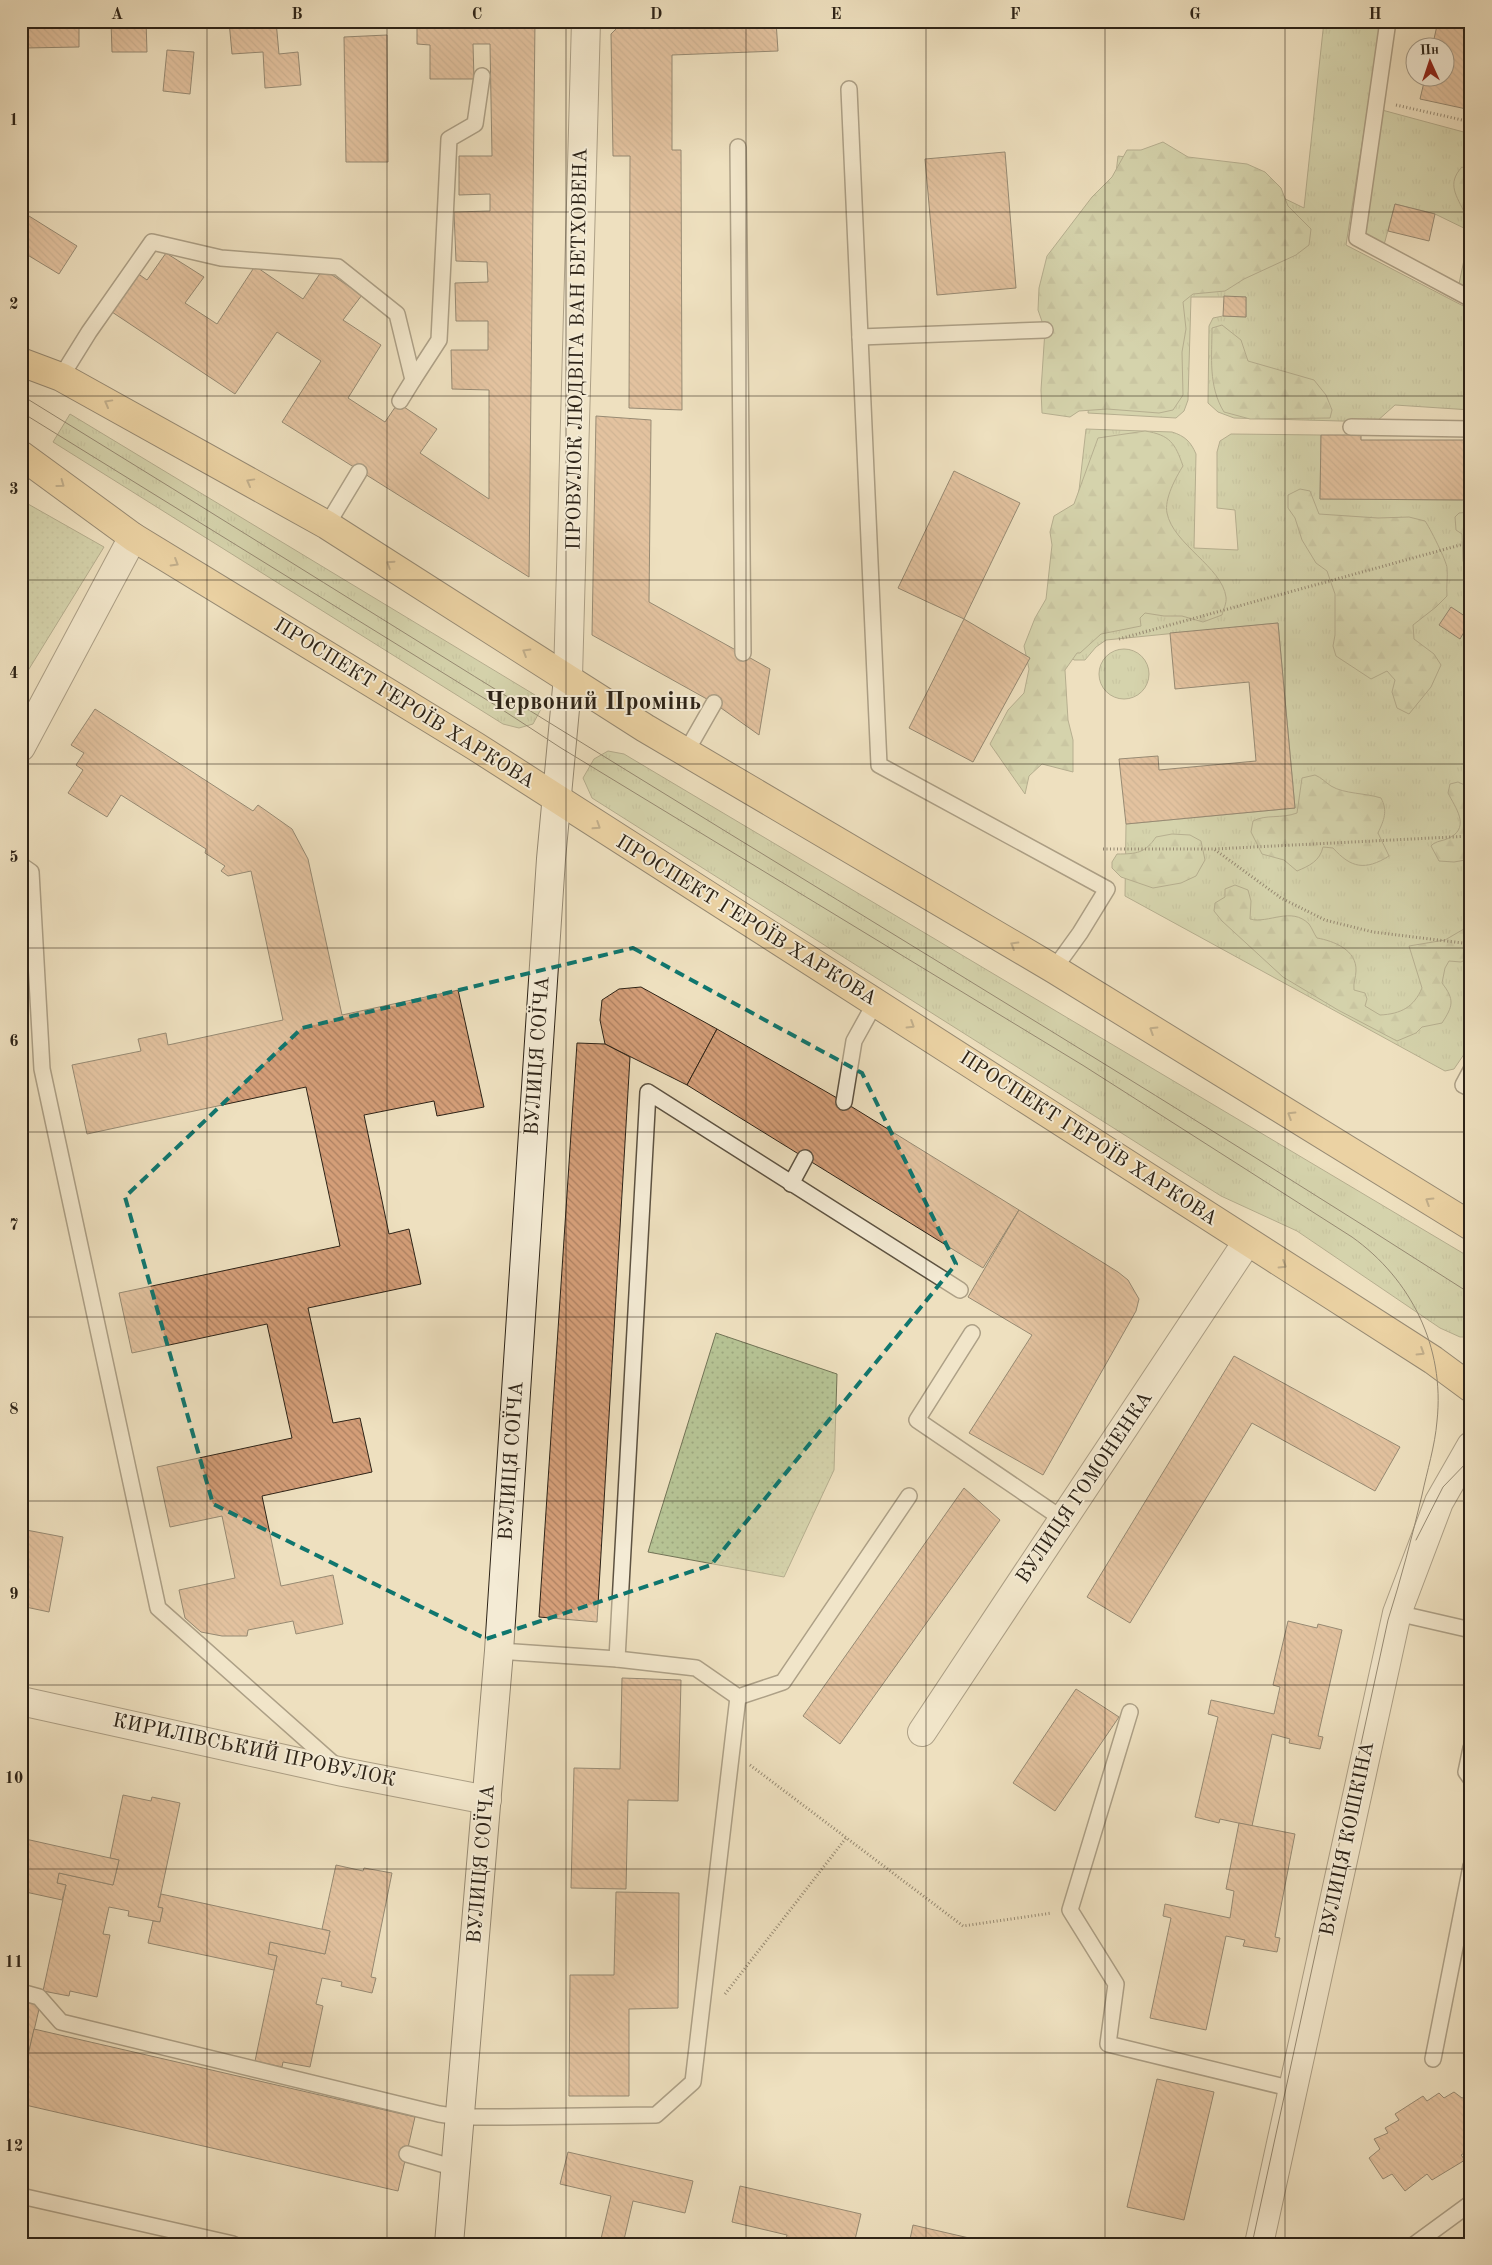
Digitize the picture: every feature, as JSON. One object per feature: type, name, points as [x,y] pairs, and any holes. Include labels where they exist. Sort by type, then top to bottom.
[{"type":"main road","points":[[41,369],[327,525],[568,677],[645,728],[1054,969],[1471,1226]]},
{"type":"main road","name":"ПРОСПЕКТ ГЕРОЇВ ХАРКОВА","points":[[21,455],[133,537],[474,746],[875,1003],[982,1069],[1247,1242],[1434,1360],[1471,1388]]},
{"type":"street","name":"ПРОВУЛОК ЛЮДВІГА ВАН БЕТХОВЕНА","points":[[568,677],[571,633],[586,21]]},
{"type":"street","points":[[21,748],[133,537]]},
{"type":"street","name":"ВУЛИЦЯ СОЇЧА","points":[[449,2244],[499,1651],[556,800],[568,677]]},
{"type":"street","name":"ВУЛИЦЯ ГОМОНЕНКА","points":[[922,1732],[1247,1242]]},
{"type":"street","name":"ВУЛИЦЯ КОШКІНА","points":[[1259,2244],[1397,1613],[1440,1502],[1471,1446]]},
{"type":"street","name":"КИРИЛІВСЬКИЙ ПРОВУЛОК","points":[[21,1701],[343,1772],[487,1800]]},
{"type":"lane","points":[[1388,21],[1356,238],[1471,299]]},
{"type":"lane","points":[[400,401],[439,340],[449,139],[475,124],[482,76]]},
{"type":"lane","points":[[849,89],[879,765],[1107,889],[1080,933],[1054,969]]},
{"type":"lane","points":[[738,147],[743,653]]},
{"type":"lane","points":[[21,346],[41,369],[89,332],[152,242],[222,258],[338,267],[397,314],[413,380]]},
{"type":"lane","points":[[860,337],[1045,330]]},
{"type":"lane","points":[[1351,427],[1471,429]]},
{"type":"lane","points":[[327,525],[359,472]]},
{"type":"lane","points":[[686,752],[714,704]]},
{"type":"lane","points":[[21,865],[31,872],[42,1069],[158,1608],[343,1772]]},
{"type":"lane","points":[[844,1102],[854,1041],[875,1003]]},
{"type":"lane","points":[[1471,1070],[1463,1085],[1471,1089]]},
{"type":"lane","points":[[617,1659],[648,1092],[960,1290]]},
{"type":"lane","points":[[791,1184],[805,1158]]},
{"type":"lane","points":[[972,1333],[917,1420],[1064,1520]]},
{"type":"lane","points":[[738,1697],[782,1682],[909,1496]]},
{"type":"lane","points":[[1397,1613],[1471,1630]]},
{"type":"lane","points":[[499,1651],[617,1659],[696,1668],[738,1697]]},
{"type":"lane","points":[[21,1992],[39,1997],[61,2022],[429,2111],[460,2116],[656,2116],[693,2082],[738,1697]]},
{"type":"lane","points":[[1130,1712],[1070,1910],[1116,1984],[1108,2044],[1293,2089]]},
{"type":"lane","points":[[1471,1748],[1466,1772],[1471,1779]]},
{"type":"lane","points":[[1433,2059],[1471,1866]]},
{"type":"lane","points":[[407,2154],[455,2168]]},
{"type":"lane","points":[[21,2196],[234,2244]]},
{"type":"lane","points":[[1415,2244],[1471,2203]]},
{"type":"path","points":[[1377,100],[1471,122]]},
{"type":"path","points":[[1119,639],[1471,542]]},
{"type":"path","points":[[1103,849],[1214,849],[1471,836]]},
{"type":"path","points":[[1214,849],[1242,872],[1281,898],[1325,920],[1373,932],[1427,937],[1471,944]]},
{"type":"path","points":[[732,1751],[963,1926],[1070,1910]]},
{"type":"path","points":[[700,2026],[846,1838]]},
{"type":"highlighted area","points":[[633,948],[862,1073],[956,1264],[711,1565],[486,1639],[213,1504],[125,1197],[302,1028]]},
{"type":"green space","points":[[1324,21],[1372,21],[1378,23],[1380,31],[1346,245],[1471,310],[1471,410],[1395,405],[1376,422],[1234,418],[1218,412],[1208,403],[1209,326],[1213,318],[1223,316],[1246,317],[1246,297],[1191,297],[1188,400],[1184,411],[1176,418],[1088,413],[1118,156],[1203,167],[1271,192],[1304,208]]},
{"type":"green space","points":[[1382,110],[1471,134],[1471,289],[1459,284],[1470,231],[1435,214],[1395,204],[1384,245],[1365,235]]},
{"type":"green space","points":[[1163,142],[1188,157],[1247,164],[1265,172],[1281,188],[1288,206],[1311,229],[1309,245],[1296,255],[1244,279],[1225,291],[1193,294],[1183,302],[1186,329],[1182,352],[1183,395],[1173,410],[1159,413],[1107,409],[1079,411],[1070,417],[1042,413],[1041,390],[1045,330],[1038,310],[1039,288],[1047,256],[1092,197],[1112,177],[1127,150],[1141,150]]},
{"type":"green space","points":[[1462,167],[1471,172],[1471,216],[1465,214],[1454,190],[1457,173]]},
{"type":"green space","points":[[1222,325],[1241,340],[1248,361],[1314,380],[1326,395],[1332,410],[1330,418],[1250,419],[1224,412],[1215,392],[1212,371],[1212,328]]},
{"type":"green space","points":[[70,414],[535,695],[541,709],[533,724],[519,728],[503,724],[53,442]]},
{"type":"green space","points":[[1086,429],[1172,432],[1181,435],[1190,443],[1196,454],[1194,548],[1238,550],[1235,510],[1217,508],[1217,452],[1220,441],[1231,434],[1321,435],[1320,499],[1471,500],[1471,1044],[1454,1069],[1445,1071],[1125,896],[1126,824],[1295,808],[1278,623],[1106,640],[1096,647],[1085,660],[1074,660],[1061,649]]},
{"type":"green space","points":[[1145,431],[1160,435],[1170,441],[1180,458],[1183,466],[1169,495],[1167,513],[1178,535],[1207,565],[1223,586],[1226,599],[1222,615],[1203,622],[1182,616],[1145,613],[1140,618],[1141,626],[1101,634],[1080,653],[1077,653],[1065,670],[1068,720],[1073,740],[1073,772],[1042,764],[1029,776],[1025,794],[990,744],[1008,710],[1024,693],[1029,669],[1024,646],[1035,618],[1046,599],[1052,545],[1050,532],[1054,516],[1074,504],[1098,438]]},
{"type":"green space","points":[[1300,489],[1310,491],[1319,514],[1378,518],[1409,517],[1425,521],[1438,544],[1447,568],[1447,596],[1413,625],[1414,639],[1434,654],[1441,665],[1431,687],[1409,714],[1397,708],[1392,692],[1395,680],[1387,671],[1371,679],[1336,656],[1333,646],[1335,635],[1335,594],[1327,571],[1316,563],[1302,540],[1295,518],[1288,508],[1288,495]]},
{"type":"green space","points":[[21,500],[104,547],[21,682]]},
{"type":"green space","points":[[1471,512],[1471,577],[1463,561],[1462,534],[1456,530],[1455,517],[1459,513]]},
{"type":"green space","points":[[1124,649],[1138,653],[1145,660],[1149,674],[1145,688],[1138,695],[1124,699],[1110,695],[1103,688],[1099,674],[1103,660],[1110,653]]},
{"type":"green space","points":[[608,751],[624,754],[1471,1258],[1471,1337],[1460,1337],[1440,1328],[1297,1231],[1221,1196],[592,798],[583,778],[594,759]]},
{"type":"green space","points":[[1315,775],[1336,789],[1381,798],[1384,815],[1378,833],[1389,856],[1373,864],[1359,865],[1346,860],[1333,848],[1323,847],[1317,859],[1310,865],[1297,871],[1284,860],[1262,854],[1251,832],[1253,821],[1297,813],[1302,778]]},
{"type":"green space","points":[[1458,782],[1467,786],[1471,794],[1471,859],[1454,862],[1439,861],[1431,846],[1451,837],[1457,833],[1460,827],[1457,810],[1448,793],[1450,784]]},
{"type":"green space","points":[[1172,834],[1190,835],[1201,841],[1205,860],[1196,876],[1181,883],[1153,888],[1121,877],[1112,868],[1112,862],[1117,854],[1140,852],[1156,837]]},
{"type":"green space","points":[[1235,885],[1248,890],[1251,901],[1250,919],[1295,916],[1309,924],[1317,938],[1337,944],[1349,952],[1353,957],[1356,971],[1354,990],[1365,993],[1367,999],[1365,1006],[1380,1015],[1394,1013],[1411,1005],[1422,988],[1409,946],[1445,940],[1469,926],[1471,921],[1471,957],[1461,962],[1449,961],[1445,968],[1442,983],[1449,994],[1451,1003],[1442,1023],[1422,1027],[1416,1033],[1397,1041],[1338,1010],[1283,977],[1222,921],[1214,911],[1215,903],[1225,897],[1225,889]]},
{"type":"green space","points":[[716,1333],[837,1374],[834,1470],[784,1577],[648,1552]]},
{"type":"building","points":[[25,21],[79,21],[79,47],[25,48]]},
{"type":"building","points":[[111,21],[146,21],[147,52],[112,52]]},
{"type":"building","points":[[229,21],[276,21],[279,54],[298,52],[301,85],[265,88],[263,52],[232,54]]},
{"type":"building","points":[[417,21],[535,21],[529,577],[282,422],[321,361],[277,332],[235,394],[112,312],[137,273],[147,280],[166,253],[204,277],[185,303],[217,324],[255,266],[303,299],[323,269],[362,295],[343,320],[381,345],[348,398],[385,422],[398,403],[437,429],[420,453],[489,499],[489,390],[452,389],[451,350],[488,350],[488,321],[456,321],[455,283],[488,282],[487,262],[456,261],[454,212],[490,211],[490,194],[459,195],[459,156],[492,156],[490,44],[473,44],[474,79],[430,79],[430,45],[417,44]]},
{"type":"building","points":[[624,21],[776,21],[778,51],[672,55],[672,150],[681,150],[682,410],[629,408],[630,156],[613,156],[611,34]]},
{"type":"building","points":[[1438,21],[1471,21],[1471,110],[1420,99],[1423,88],[1454,88],[1454,38],[1434,38]]},
{"type":"building","points":[[387,35],[388,162],[346,162],[344,37]]},
{"type":"building","points":[[167,50],[194,52],[190,94],[163,91]]},
{"type":"building","points":[[1005,152],[1016,288],[937,295],[925,159]]},
{"type":"building","points":[[1395,204],[1435,214],[1429,241],[1388,231]]},
{"type":"building","points":[[21,211],[77,246],[59,274],[21,251]]},
{"type":"building","points":[[1224,296],[1246,297],[1246,317],[1223,316]]},
{"type":"building","points":[[596,416],[651,420],[649,602],[770,669],[759,735],[714,703],[592,635]]},
{"type":"building","points":[[1321,435],[1361,435],[1361,440],[1471,440],[1471,500],[1320,499]]},
{"type":"building","points":[[954,471],[1020,503],[964,619],[898,588]]},
{"type":"building","points":[[1451,607],[1471,620],[1460,639],[1439,625]]},
{"type":"building","points":[[964,619],[1030,658],[973,762],[909,728]]},
{"type":"building","points":[[1278,623],[1295,808],[1126,824],[1119,759],[1158,756],[1159,770],[1256,761],[1249,682],[1175,689],[1170,633]]},
{"type":"building","points":[[95,709],[253,811],[258,805],[292,829],[308,859],[342,1015],[458,990],[484,1107],[437,1116],[434,1101],[364,1115],[389,1234],[409,1229],[421,1284],[308,1308],[333,1423],[360,1418],[372,1472],[262,1496],[281,1586],[333,1575],[343,1624],[296,1634],[293,1621],[248,1630],[247,1636],[222,1636],[201,1632],[185,1618],[179,1590],[235,1578],[222,1516],[170,1527],[157,1467],[292,1438],[267,1324],[132,1353],[119,1293],[340,1246],[306,1087],[87,1134],[72,1065],[141,1051],[138,1039],[166,1033],[168,1045],[283,1020],[251,871],[228,876],[221,871],[225,866],[205,853],[206,849],[121,795],[107,817],[68,793],[83,770],[76,765],[84,753],[71,745]]},
{"type":"building","points":[[641,987],[717,1029],[687,1085],[605,1044],[600,1020],[602,1000],[619,989]]},
{"type":"building","points":[[717,1029],[844,1102],[1019,1210],[983,1268],[687,1085]]},
{"type":"building","points":[[577,1043],[605,1044],[630,1057],[597,1622],[539,1617]]},
{"type":"building","points":[[1019,1210],[1118,1272],[1128,1280],[1139,1299],[1136,1311],[1043,1475],[969,1433],[1032,1335],[968,1297]]},
{"type":"building","points":[[1234,1356],[1400,1447],[1375,1491],[1252,1423],[1130,1623],[1087,1597]]},
{"type":"building","points":[[21,1478],[28,1479],[21,1512]]},
{"type":"building","points":[[964,1488],[1000,1520],[840,1744],[803,1716]]},
{"type":"building","points":[[21,1529],[63,1537],[49,1612],[21,1606]]},
{"type":"building","points":[[1288,1621],[1317,1628],[1318,1624],[1342,1630],[1318,1736],[1323,1737],[1320,1749],[1289,1743],[1290,1739],[1272,1734],[1252,1826],[1220,1819],[1219,1823],[1195,1817],[1218,1717],[1208,1714],[1211,1700],[1274,1714],[1280,1687],[1273,1685]]},
{"type":"building","points":[[622,1678],[681,1680],[678,1801],[628,1800],[626,1889],[571,1888],[574,1768],[620,1769]]},
{"type":"building","points":[[1076,1689],[1119,1717],[1055,1811],[1013,1783]]},
{"type":"building","points":[[123,1795],[151,1801],[152,1797],[180,1803],[158,1907],[163,1908],[160,1922],[128,1916],[129,1911],[109,1907],[103,1934],[110,1935],[97,1997],[70,1991],[69,1996],[43,1991],[66,1885],[57,1883],[59,1873],[113,1885],[119,1860],[110,1858]]},
{"type":"building","points":[[1239,1823],[1295,1834],[1275,1937],[1280,1938],[1277,1952],[1243,1946],[1245,1940],[1226,1936],[1206,2030],[1150,2018],[1171,1918],[1163,1916],[1165,1904],[1230,1918],[1234,1891],[1226,1889]]},
{"type":"building","points":[[21,1838],[119,1860],[113,1885],[59,1873],[57,1883],[66,1885],[62,1900],[21,1891]]},
{"type":"building","points":[[336,1865],[363,1871],[364,1868],[392,1873],[371,1977],[376,1978],[372,1993],[341,1986],[342,1982],[322,1978],[316,2004],[323,2006],[310,2067],[283,2062],[282,2067],[255,2061],[277,1956],[268,1954],[270,1942],[325,1954],[330,1931],[322,1929]]},
{"type":"building","points":[[616,1892],[679,1893],[678,2008],[629,2009],[629,2096],[569,2096],[570,1975],[614,1975]]},
{"type":"building","points":[[161,1894],[330,1931],[325,1954],[270,1942],[268,1954],[277,1956],[274,1970],[148,1943],[153,1921],[160,1922],[163,1908],[158,1907]]},
{"type":"building","points":[[21,2001],[40,2005],[21,2086]]},
{"type":"building","points":[[34,2029],[415,2117],[398,2191],[21,2104],[21,2086]]},
{"type":"building","points":[[1157,2079],[1214,2092],[1184,2220],[1127,2207]]},
{"type":"building","points":[[1454,2092],[1462,2098],[1471,2095],[1471,2149],[1461,2155],[1465,2160],[1432,2180],[1427,2174],[1405,2191],[1392,2174],[1383,2179],[1369,2158],[1380,2149],[1374,2139],[1388,2133],[1385,2128],[1399,2120],[1395,2114],[1423,2096],[1427,2101],[1439,2093],[1444,2098]]},
{"type":"building","points":[[568,2152],[693,2181],[685,2213],[633,2201],[623,2244],[586,2244],[587,2239],[600,2243],[611,2196],[560,2184]]},
{"type":"building","points":[[740,2186],[861,2214],[854,2244],[825,2244],[806,2239],[805,2244],[785,2244],[787,2235],[732,2222]]},
{"type":"building","points":[[913,2225],[995,2244],[909,2244]]},
{"type":"tram line","points":[[21,395],[1155,1095],[1471,1294]]},
{"type":"tram line","points":[[21,412],[495,705],[561,748],[1084,1066],[1352,1237],[1373,1254],[1407,1294],[1420,1317],[1429,1341],[1435,1367],[1438,1394],[1435,1440],[1410,1542],[1388,1620],[1252,2244]]},
{"type":"tram line","points":[[1416,1540],[1443,1487],[1471,1458]]},
{"type":"district","name":"Червоний Промінь","points":[[593,702]]}]
